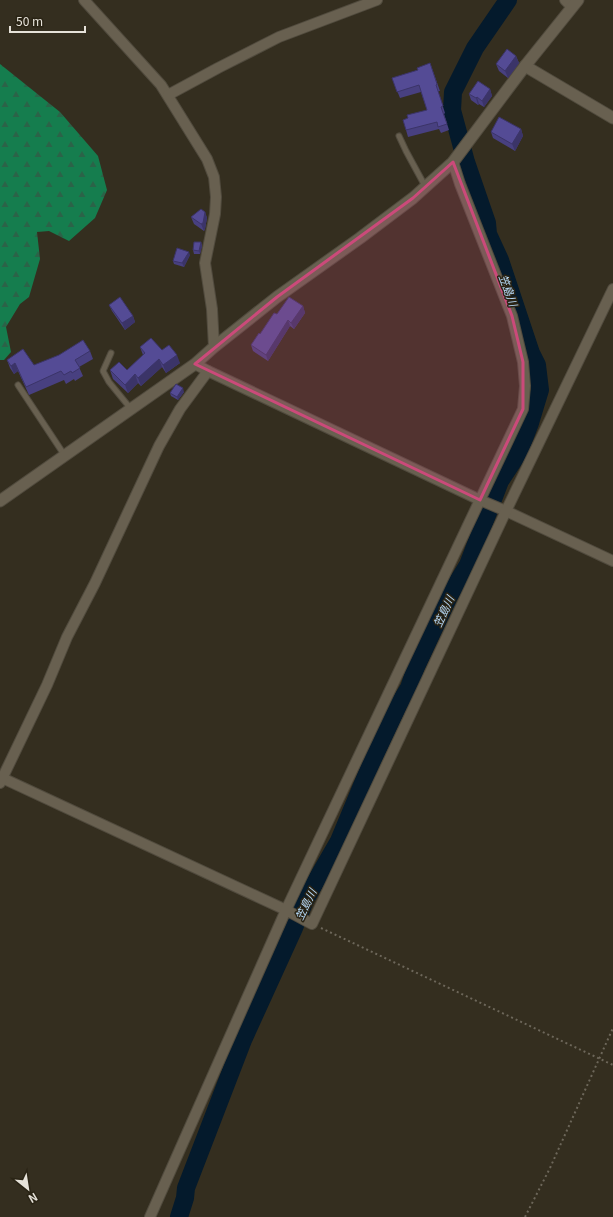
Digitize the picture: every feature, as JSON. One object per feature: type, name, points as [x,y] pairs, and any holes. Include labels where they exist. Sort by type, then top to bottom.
[{"type":"street","points":[[84,0],[161,85],[207,159],[214,177],[216,197],[215,214],[205,263],[212,309],[214,347]]},
{"type":"street","points":[[168,95],[279,37],[377,0]]},
{"type":"street","points":[[0,501],[195,364],[277,297],[392,214],[425,187],[453,162],[572,2]]},
{"type":"street","points":[[525,66],[613,118]]},
{"type":"street","points":[[150,1217],[286,910],[523,409],[525,386],[523,362],[512,316],[460,184],[453,162]]},
{"type":"street","points":[[208,371],[180,409],[158,446],[95,583],[67,637],[47,685],[1,780],[286,910],[312,924],[506,511],[613,289]]},
{"type":"street","points":[[195,364],[480,500],[613,561]]},
{"type":"lane","points":[[399,136],[425,187]]},
{"type":"lane","points":[[111,352],[103,371],[109,382],[131,409]]},
{"type":"lane","points":[[18,385],[65,456]]},
{"type":"path","points":[[312,924],[613,1065]]},
{"type":"path","points":[[525,1217],[550,1168],[613,1028]]},
{"type":"highlighted area","points":[[453,162],[512,316],[523,362],[523,409],[480,500],[195,364],[277,297],[413,198]]},
{"type":"green space","points":[[0,64],[60,112],[98,156],[107,190],[95,218],[69,241],[49,231],[37,232],[40,259],[29,297],[20,304],[6,327],[11,352],[4,360],[0,360]]},
{"type":"building","points":[[507,49],[516,56],[505,71],[496,64]]},
{"type":"building","points":[[430,63],[443,106],[441,107],[447,124],[438,127],[437,122],[406,130],[403,120],[408,118],[407,115],[427,110],[419,85],[397,92],[392,78],[418,70],[417,68]]},
{"type":"building","points":[[478,81],[490,89],[482,101],[469,94]]},
{"type":"building","points":[[499,117],[521,129],[512,144],[491,132]]},
{"type":"building","points":[[201,209],[205,212],[203,223],[201,224],[191,217]]},
{"type":"building","points":[[194,242],[201,242],[199,251],[193,250]]},
{"type":"building","points":[[177,248],[189,252],[182,263],[173,261]]},
{"type":"building","points":[[120,297],[133,316],[122,323],[109,305]]},
{"type":"building","points":[[289,297],[303,306],[291,323],[288,320],[266,355],[251,345],[274,313],[277,314]]},
{"type":"building","points":[[151,338],[162,350],[169,345],[177,355],[163,365],[159,359],[138,378],[135,374],[125,385],[110,370],[119,362],[127,370],[145,353],[140,347]]},
{"type":"building","points":[[83,340],[90,351],[75,360],[80,368],[72,373],[71,371],[64,375],[61,371],[26,387],[15,363],[11,366],[7,360],[23,349],[34,365],[59,355]]},
{"type":"building","points":[[176,384],[183,388],[177,397],[170,393]]},
{"type":"waterway","name":"笠島川","points":[[179,1217],[185,1198],[186,1188],[243,1040],[294,928],[305,900],[339,841],[371,764],[399,704],[409,688],[416,667],[449,596],[468,565],[500,481],[519,452],[540,390],[537,365],[531,353],[500,260],[488,234],[487,223],[466,162],[452,110],[453,92],[475,48],[508,0]]}]
